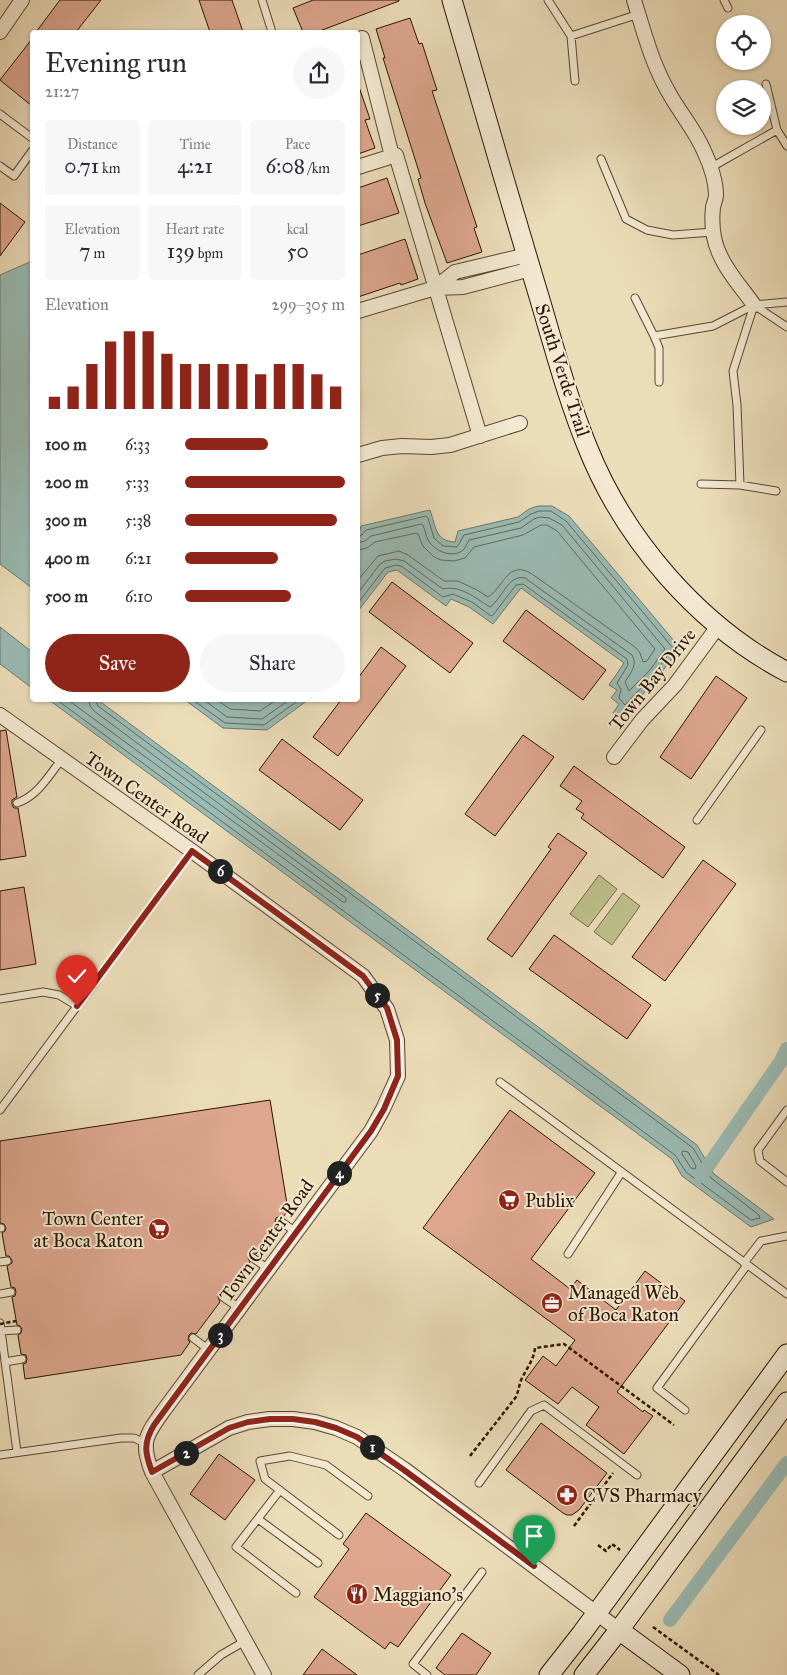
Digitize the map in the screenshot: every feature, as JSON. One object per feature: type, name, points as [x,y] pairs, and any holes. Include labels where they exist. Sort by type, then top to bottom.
[{"type":"street","points":[[0,32],[22,0]]},
{"type":"street","name":"South Verde Trail","points":[[452,0],[576,417],[604,482],[638,538],[661,568],[687,596],[748,648],[787,672]]},
{"type":"street","points":[[634,0],[648,46],[660,75],[705,152],[716,196],[712,216],[716,246],[724,264],[754,305]]},
{"type":"street","points":[[362,38],[392,156]]},
{"type":"street","points":[[360,165],[396,155],[480,436]]},
{"type":"street","points":[[360,310],[435,288],[463,287],[529,262]]},
{"type":"street","points":[[360,454],[382,448],[450,445],[520,423]]},
{"type":"street","name":"Town Bay Drive","points":[[614,757],[642,720],[675,685],[719,625]]},
{"type":"street","name":"Town Center Road","points":[[1,717],[192,851],[363,976],[387,1008],[397,1040],[398,1076],[384,1109],[371,1131],[154,1425],[145,1443]]},
{"type":"street","points":[[549,1675],[597,1613],[787,1354]]},
{"type":"street","points":[[584,1675],[787,1402]]},
{"type":"street","points":[[152,1472],[229,1428],[248,1422],[270,1419],[293,1419],[315,1422],[336,1428],[357,1437],[397,1464],[680,1675]]},
{"type":"street","points":[[145,1443],[146,1457],[152,1472],[264,1675]]},
{"type":"lane","points":[[262,0],[271,30]]},
{"type":"lane","points":[[548,0],[571,36],[575,81]]},
{"type":"lane","points":[[724,0],[728,8]]},
{"type":"lane","points":[[571,36],[639,14]]},
{"type":"lane","points":[[771,105],[777,130],[787,146]]},
{"type":"lane","points":[[0,114],[30,136]]},
{"type":"lane","points":[[710,168],[777,130]]},
{"type":"lane","points":[[0,166],[14,176],[30,154]]},
{"type":"lane","points":[[601,160],[626,219],[647,230],[673,235],[713,232]]},
{"type":"lane","points":[[635,298],[659,348],[659,382]]},
{"type":"lane","points":[[654,336],[713,326],[754,305],[787,302]]},
{"type":"lane","points":[[754,305],[787,327]]},
{"type":"lane","points":[[740,485],[737,405],[733,371],[754,305]]},
{"type":"lane","points":[[701,484],[740,485],[776,491]]},
{"type":"lane","points":[[697,820],[761,730]]},
{"type":"lane","points":[[17,803],[27,800],[36,793],[62,759]]},
{"type":"lane","points":[[0,1110],[192,851]]},
{"type":"lane","points":[[0,1000],[43,992],[59,995],[77,1006]]},
{"type":"lane","points":[[500,1082],[787,1294]]},
{"type":"lane","points":[[787,1110],[758,1150],[760,1161],[787,1182]]},
{"type":"lane","points":[[568,1254],[621,1173]]},
{"type":"lane","points":[[280,1221],[296,1232]]},
{"type":"lane","points":[[685,1410],[657,1388],[761,1241],[787,1236]]},
{"type":"lane","points":[[253,1258],[268,1269]]},
{"type":"lane","points":[[0,1294],[11,1292]]},
{"type":"lane","points":[[223,1297],[239,1308]]},
{"type":"lane","points":[[17,1330],[0,1326],[17,1452]]},
{"type":"lane","points":[[193,1338],[209,1350]]},
{"type":"lane","points":[[5,1362],[22,1359]]},
{"type":"lane","points":[[479,1483],[531,1412],[544,1405],[637,1475]]},
{"type":"lane","points":[[0,1455],[121,1438],[134,1438],[145,1443]]},
{"type":"lane","points":[[339,1535],[265,1479],[260,1461],[290,1456],[326,1465],[368,1496]]},
{"type":"lane","points":[[280,1490],[236,1548],[296,1593]]},
{"type":"lane","points":[[258,1519],[318,1563]]},
{"type":"lane","points":[[427,1675],[413,1664],[482,1572]]},
{"type":"lane","points":[[198,1675],[221,1655],[245,1640]]},
{"type":"path","points":[[0,1326],[16,1321]]},
{"type":"path","points":[[470,1456],[516,1397],[535,1348],[554,1345],[564,1344],[674,1425]]},
{"type":"path","points":[[574,1526],[612,1474]]},
{"type":"path","points":[[598,1544],[606,1551],[612,1544],[620,1550]]},
{"type":"path","points":[[653,1627],[719,1675]]},
{"type":"green space","points":[[599,875],[617,889],[588,927],[570,914]]},
{"type":"green space","points":[[623,893],[640,906],[612,945],[594,932]]},
{"type":"water","points":[[30,262],[30,586],[0,564],[0,275]]},
{"type":"water","points":[[538,506],[552,506],[569,516],[680,648],[658,677],[621,719],[613,713],[619,704],[611,698],[617,690],[609,685],[624,663],[521,588],[493,624],[469,607],[451,599],[446,606],[397,570],[388,572],[360,608],[361,526],[430,510],[440,536],[448,541],[455,542],[458,531],[518,517],[529,509]]},
{"type":"water","points":[[0,627],[30,650],[30,686],[0,664]]},
{"type":"water","points":[[52,702],[101,702],[697,1145],[714,1174],[774,1219],[751,1227],[682,1176],[672,1159]]},
{"type":"water","points":[[188,702],[305,702],[267,730],[223,728]]},
{"type":"building","points":[[60,0],[101,0],[78,30],[38,30]]},
{"type":"building","points":[[199,0],[232,0],[242,30],[209,30]]},
{"type":"building","points":[[313,0],[399,0],[322,30],[302,30],[293,8]]},
{"type":"building","points":[[410,18],[419,44],[422,43],[437,90],[432,91],[477,227],[474,228],[482,252],[447,263],[425,203],[418,179],[421,178],[383,58],[385,58],[376,29]]},
{"type":"building","points":[[30,42],[30,104],[0,80]]},
{"type":"building","points":[[360,90],[370,119],[365,120],[375,148],[360,153]]},
{"type":"building","points":[[387,178],[399,213],[360,225],[360,187]]},
{"type":"building","points":[[0,203],[25,222],[0,256]]},
{"type":"building","points":[[405,239],[418,279],[360,296],[360,254]]},
{"type":"building","points":[[392,582],[473,643],[450,673],[369,612]]},
{"type":"building","points":[[526,610],[606,670],[583,700],[503,641]]},
{"type":"building","points":[[381,647],[406,666],[338,756],[313,737],[339,702],[360,702],[360,675]]},
{"type":"building","points":[[716,676],[747,698],[691,779],[660,757]]},
{"type":"building","points":[[6,730],[17,797],[12,800],[12,805],[14,808],[18,808],[26,856],[0,860],[0,731]]},
{"type":"building","points":[[523,735],[554,757],[495,836],[465,814]]},
{"type":"building","points":[[282,739],[363,800],[340,830],[259,770]]},
{"type":"building","points":[[574,766],[685,847],[663,878],[581,818],[584,814],[576,809],[582,801],[560,786]]},
{"type":"building","points":[[558,833],[587,853],[512,957],[487,939],[551,849],[548,847]]},
{"type":"building","points":[[703,860],[736,884],[665,981],[632,957]]},
{"type":"building","points":[[24,887],[36,964],[0,970],[0,891]]},
{"type":"building","points":[[554,935],[651,1005],[627,1039],[529,969]]},
{"type":"building","points":[[270,1100],[288,1210],[283,1217],[276,1218],[277,1225],[256,1254],[249,1254],[250,1262],[226,1293],[219,1294],[220,1302],[196,1334],[191,1333],[189,1335],[188,1340],[190,1342],[181,1355],[25,1379],[23,1364],[26,1363],[27,1359],[26,1355],[21,1354],[18,1335],[22,1329],[17,1325],[12,1297],[15,1296],[16,1292],[15,1288],[11,1287],[7,1266],[12,1263],[12,1260],[9,1256],[6,1256],[2,1233],[6,1228],[4,1224],[0,1223],[0,1141]]},
{"type":"building","points":[[510,1110],[595,1173],[531,1259],[570,1289],[577,1280],[616,1310],[645,1271],[685,1301],[617,1392],[643,1412],[644,1410],[653,1416],[624,1454],[586,1425],[599,1407],[572,1387],[558,1404],[525,1380],[543,1356],[556,1366],[575,1340],[423,1228]]},
{"type":"building","points":[[541,1423],[607,1473],[579,1510],[572,1515],[563,1513],[506,1470]]},
{"type":"building","points":[[219,1454],[255,1480],[225,1520],[190,1494]]},
{"type":"building","points":[[366,1513],[451,1575],[398,1647],[390,1642],[385,1649],[314,1597],[349,1549],[343,1544]]},
{"type":"building","points":[[462,1633],[491,1653],[476,1675],[445,1675],[436,1668]]},
{"type":"building","points":[[322,1649],[357,1675],[303,1675]]},
{"type":"waterway","points":[[701,1176],[781,1061],[787,1049]]},
{"type":"waterway","points":[[670,1620],[787,1463]]},
{"type":"place","name":"Publix","points":[[509,1200]]},
{"type":"place","name":"Town Center at Boca Raton","points":[[159,1229]]},
{"type":"place","name":"Managed Web of Boca Raton","points":[[552,1303]]},
{"type":"place","name":"CVS Pharmacy","points":[[567,1495]]},
{"type":"place","name":"Maggiano's","points":[[357,1594]]},
{"type":"route","points":[[77,1006],[192,851],[363,976],[387,1008],[397,1040],[398,1076],[384,1109],[371,1131],[152,1427],[145,1443],[146,1457],[152,1472],[229,1428],[248,1422],[270,1419],[293,1419],[315,1422],[357,1437],[534,1566]]}]
